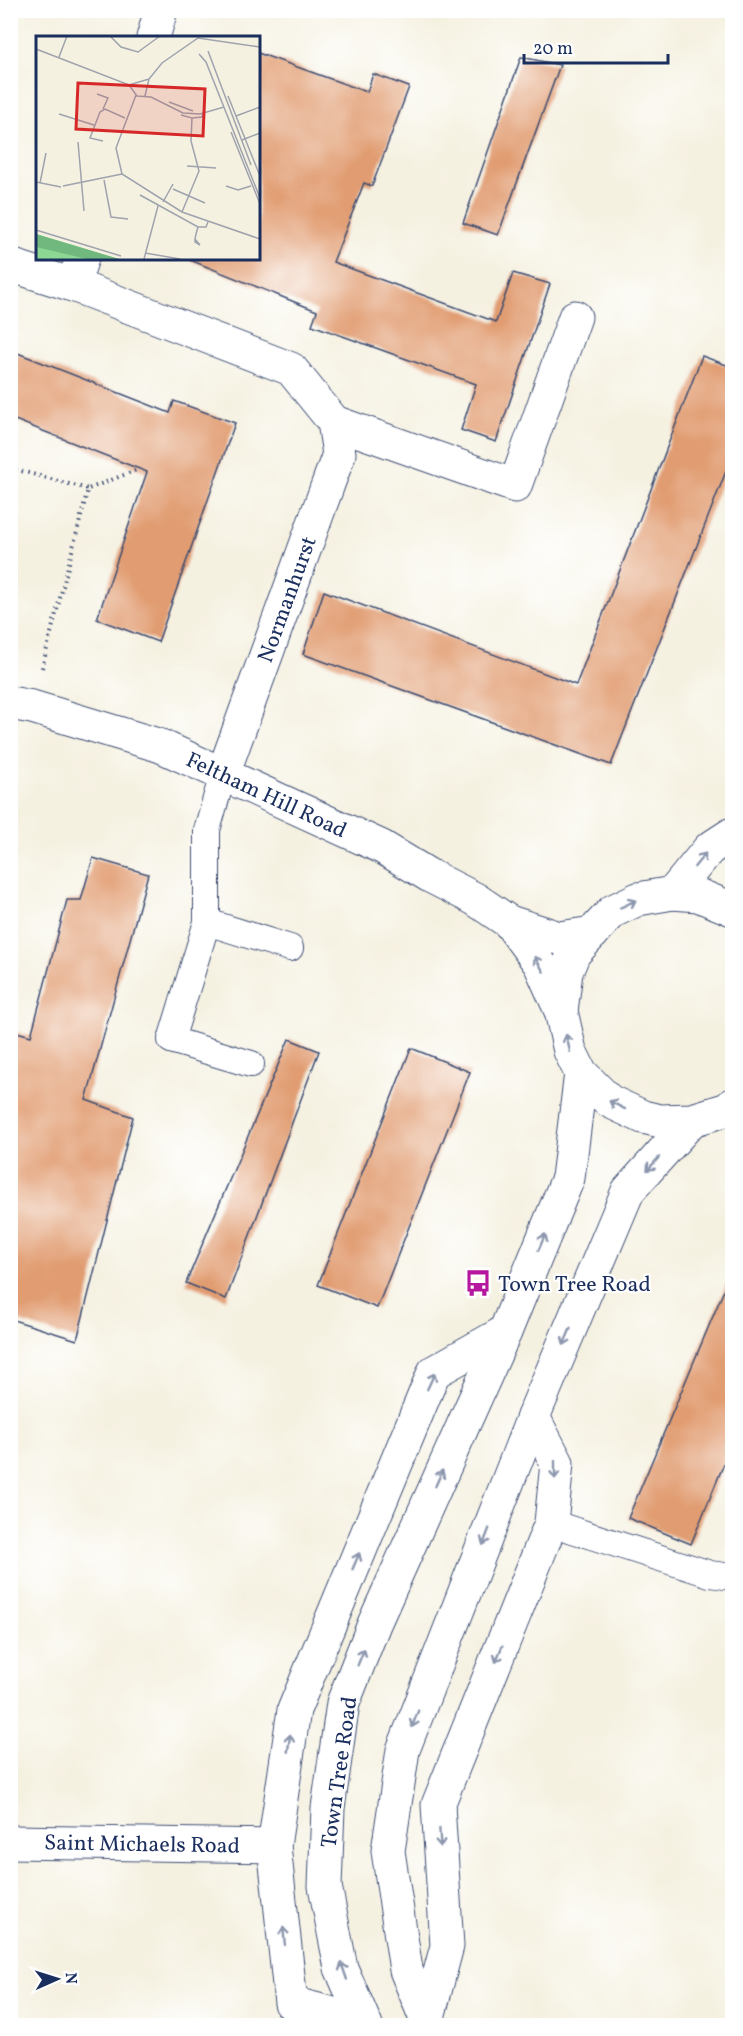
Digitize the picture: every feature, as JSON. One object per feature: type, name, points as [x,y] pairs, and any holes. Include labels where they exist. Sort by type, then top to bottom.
[{"type":"street","points":[[154,36],[161,10]]},
{"type":"street","points":[[10,265],[78,272],[291,369],[334,422],[515,486],[575,317]]},
{"type":"street","name":"Normanhurst","points":[[223,774],[339,454],[334,422]]},
{"type":"street","name":"Feltham Hill Road","points":[[21,705],[161,746],[382,847],[430,876],[476,899],[509,922],[559,938],[593,933]]},
{"type":"street","points":[[673,893],[709,849],[732,834]]},
{"type":"street","points":[[732,909],[698,895],[673,893],[638,899],[613,911],[574,953],[566,972],[561,1011],[570,1051],[581,1073],[609,1101],[643,1117],[660,1120],[692,1120],[728,1109],[732,1105]]},
{"type":"street","name":"Feltham Hill Road","points":[[509,922],[540,964],[561,1011]]},
{"type":"street","name":"Town Tree Road","points":[[365,2024],[341,1968],[325,1886],[328,1808],[343,1703],[374,1624],[504,1332],[568,1178],[581,1073]]},
{"type":"street","points":[[428,2023],[406,1970],[388,1851],[403,1750],[533,1417],[628,1191],[692,1120]]},
{"type":"street","name":"Town Tree Road","points":[[365,2024],[291,2003],[273,1846],[294,1710],[434,1372],[504,1332]]},
{"type":"street","points":[[428,2023],[447,1946],[438,1805],[551,1523],[557,1463],[533,1417]]},
{"type":"street","name":"Saint Michaels Road","points":[[10,1842],[273,1846]]},
{"type":"lane","points":[[223,774],[207,830],[207,922],[171,1040],[251,1064]]},
{"type":"lane","points":[[207,922],[290,948]]},
{"type":"lane","points":[[551,1523],[710,1574],[732,1577]]},
{"type":"path","points":[[10,468],[88,489],[139,469]]},
{"type":"path","points":[[21,705],[59,611],[88,489]]},
{"type":"building","points":[[260,54],[367,92],[373,74],[409,87],[372,186],[364,183],[333,262],[496,322],[513,273],[550,284],[496,442],[461,430],[476,384],[312,325],[317,311],[190,260],[260,260]]},
{"type":"building","points":[[521,57],[560,65],[498,235],[463,223]]},
{"type":"building","points":[[10,350],[170,413],[174,401],[235,423],[158,642],[97,619],[147,472],[10,418]]},
{"type":"building","points":[[702,356],[732,367],[732,456],[611,765],[303,654],[324,591],[576,685]]},
{"type":"building","points":[[93,858],[148,874],[86,1100],[133,1117],[77,1340],[10,1319],[10,1030],[31,1036],[67,900],[81,900]]},
{"type":"building","points":[[289,1039],[319,1051],[226,1299],[186,1283]]},
{"type":"building","points":[[411,1048],[470,1072],[377,1308],[318,1285]]},
{"type":"building","points":[[732,1271],[732,1444],[691,1544],[628,1518]]},
{"type":"place","name":"Town Tree Road","points":[[478,1283]]}]
